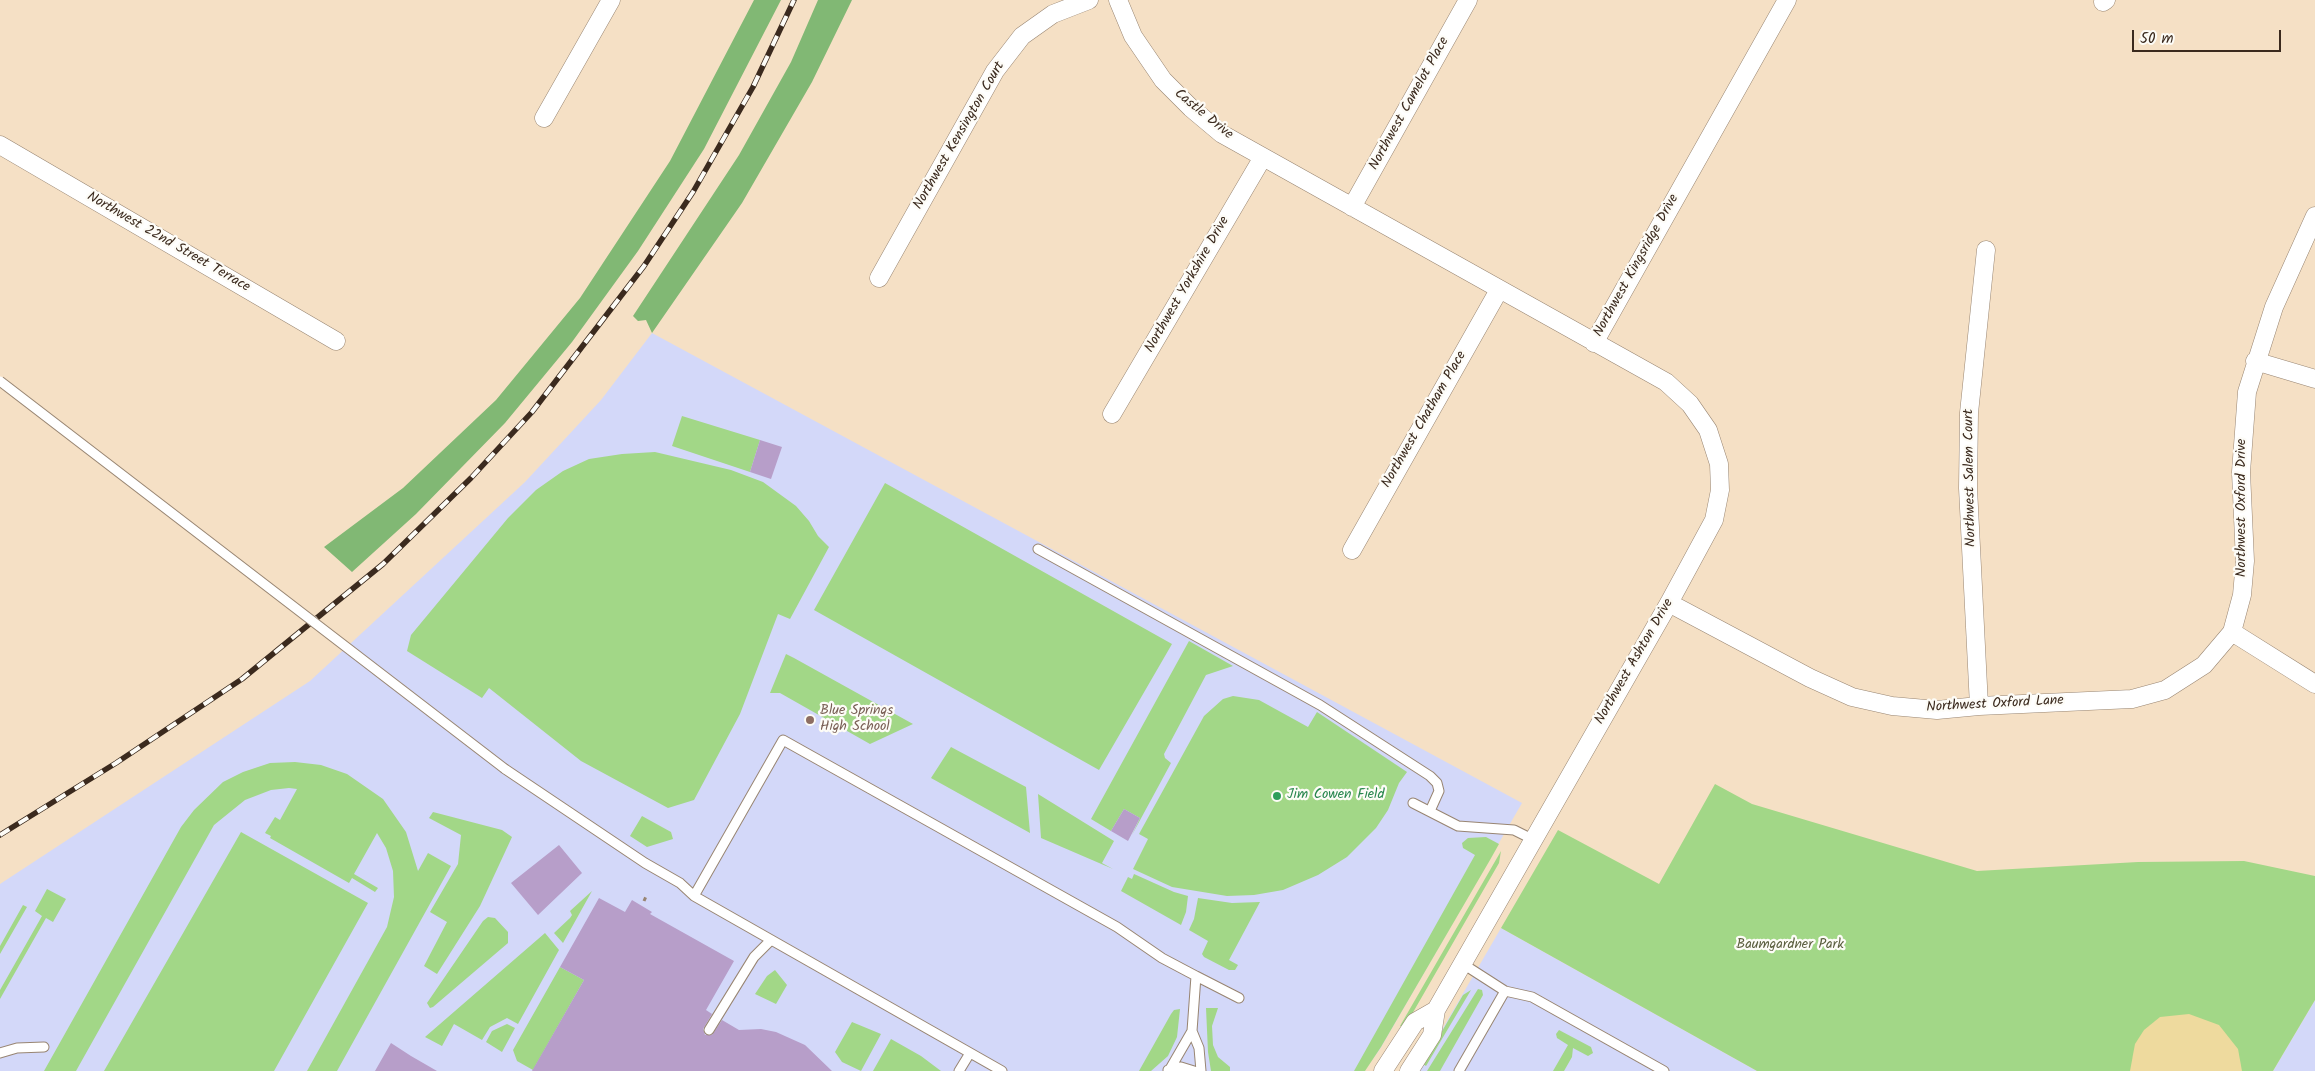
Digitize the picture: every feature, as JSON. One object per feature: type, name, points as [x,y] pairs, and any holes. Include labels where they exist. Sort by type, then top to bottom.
[{"type":"street","points":[[544,118],[611,0]]},
{"type":"street","name":"Northwest Kensington Court","points":[[879,278],[994,72],[1022,36],[1053,14],[1089,0]]},
{"type":"street","name":"Castle Drive","points":[[1118,0],[1133,36],[1163,80],[1191,108],[1222,134],[1352,207]]},
{"type":"street","name":"Northwest Camelot Place","points":[[1352,207],[1468,0]]},
{"type":"street","name":"Northwest Kingsridge Drive","points":[[1352,207],[1594,343],[1787,0]]},
{"type":"street","name":"Northwest 22nd Street Terrace","points":[[0,145],[336,342]]},
{"type":"street","name":"Northwest Yorkshire Drive","points":[[1112,414],[1263,157]]},
{"type":"street","name":"Northwest Oxford Drive","points":[[2232,632],[2242,595],[2245,561],[2241,472],[2247,392],[2255,361],[2274,307],[2315,216]]},
{"type":"street","name":"Northwest Salem Court","points":[[1980,706],[1968,488],[1969,412],[1986,250]]},
{"type":"street","name":"Northwest Chatham Place","points":[[1352,550],[1499,290]]},
{"type":"street","name":"Northwest Ashton Drive","points":[[1409,1071],[1432,1035],[1436,1010],[1669,603],[1714,520],[1720,490],[1719,464],[1708,430],[1690,404],[1666,382],[1594,343]]},
{"type":"street","points":[[2255,361],[2315,379]]},
{"type":"street","name":"Northwest Oxford Lane","points":[[1669,603],[1810,678],[1852,697],[1892,706],[1937,710],[1980,706],[2132,699],[2165,690],[2204,665],[2232,632]]},
{"type":"street","points":[[2232,632],[2315,684]]},
{"type":"street","name":"Northwest Ashton Drive","points":[[1383,1071],[1415,1022],[1436,1010]]},
{"type":"lane","points":[[0,381],[505,769],[645,863],[680,883],[694,896],[1002,1071]]},
{"type":"lane","points":[[1038,549],[1320,705],[1430,776],[1437,783],[1439,791],[1430,811]]},
{"type":"lane","points":[[694,896],[783,740],[1117,927],[1162,958],[1239,998]]},
{"type":"lane","points":[[1413,802],[1458,826],[1514,830],[1534,840]]},
{"type":"lane","points":[[710,1030],[754,957],[771,940]]},
{"type":"lane","points":[[1463,964],[1505,991],[1532,998],[1664,1071]]},
{"type":"lane","points":[[1196,976],[1192,1031],[1199,1048],[1201,1071]]},
{"type":"lane","points":[[1459,1071],[1505,991]]},
{"type":"lane","points":[[1167,1070],[1192,1031]]},
{"type":"lane","points":[[0,1052],[17,1048],[44,1047]]},
{"type":"lane","points":[[959,1071],[970,1053]]},
{"type":"lane","points":[[1167,1070],[1181,1067],[1194,1071]]},
{"type":"path","points":[[644,900],[647,894]]},
{"type":"shaded area","name":"Blue Springs High School","points":[[652,333],[1522,803],[1380,1049],[1364,1071],[0,1071],[0,884],[310,681],[525,482],[601,400]]},
{"type":"shaded area","points":[[1501,928],[1757,1071],[1418,1071]]},
{"type":"shaded area","points":[[2315,1000],[2315,1071],[2273,1071]]},
{"type":"green space","points":[[754,0],[781,0],[704,149],[638,251],[572,342],[505,423],[416,514],[352,572],[324,547],[403,488],[496,400],[580,298],[670,161]]},
{"type":"green space","points":[[818,0],[852,0],[812,82],[742,203],[652,333],[646,320],[638,321],[633,316],[739,155],[791,62]]},
{"type":"green space","points":[[682,416],[760,440],[750,472],[672,446]]},
{"type":"green space","points":[[655,452],[731,470],[763,482],[796,506],[809,521],[818,536],[829,547],[790,619],[778,614],[740,714],[694,800],[668,808],[581,761],[489,688],[482,698],[407,651],[411,635],[508,518],[536,490],[563,471],[589,459]]},
{"type":"green space","points":[[885,483],[1172,644],[1099,770],[814,610]]},
{"type":"green space","points":[[1189,641],[1233,666],[1206,675],[1164,754],[1165,758],[1171,763],[1132,835],[1140,818],[1124,809],[1111,831],[1091,819]]},
{"type":"green space","points":[[786,654],[913,724],[870,744],[780,693],[770,693]]},
{"type":"green space","name":"Jim Cowen Field","points":[[1233,696],[1259,700],[1308,727],[1317,712],[1407,772],[1399,783],[1388,810],[1376,828],[1347,857],[1318,875],[1283,890],[1254,895],[1227,896],[1172,887],[1133,869],[1148,839],[1139,834],[1204,716],[1223,699]]},
{"type":"green space","points":[[951,747],[1026,787],[1030,833],[931,778]]},
{"type":"green space","points":[[295,762],[321,765],[347,774],[383,799],[406,832],[418,871],[428,853],[451,866],[337,1071],[307,1071],[387,927],[394,897],[393,871],[386,848],[377,833],[354,874],[378,888],[375,892],[352,878],[349,883],[270,838],[271,836],[265,833],[275,817],[280,820],[297,789],[289,788],[271,790],[245,800],[214,825],[76,1071],[44,1071],[181,827],[194,810],[223,782],[243,772],[270,763]]},
{"type":"green space","name":"Baumgardner Park","points":[[1715,784],[1752,804],[1977,871],[2138,862],[2244,861],[2315,876],[2315,1000],[2273,1071],[1757,1071],[1501,928],[1558,830],[1659,884]]},
{"type":"green space","points":[[1038,794],[1114,841],[1102,863],[1113,869],[1041,838]]},
{"type":"green space","points":[[433,812],[502,830],[512,837],[480,906],[437,974],[424,966],[447,922],[430,912],[458,864],[461,835],[429,818]]},
{"type":"green space","points":[[642,816],[671,832],[673,839],[647,847],[630,836]]},
{"type":"green space","points":[[241,832],[368,903],[274,1071],[104,1071]]},
{"type":"green space","points":[[1486,837],[1499,844],[1490,860],[1381,1047],[1365,1071],[1354,1071],[1475,855],[1463,848],[1462,843],[1468,838]]},
{"type":"green space","points":[[1501,851],[1499,863],[1404,1028],[1400,1026]]},
{"type":"green space","points":[[1134,874],[1174,892],[1188,896],[1186,912],[1181,925],[1121,891],[1128,877],[1132,879]]},
{"type":"green space","points":[[47,889],[66,899],[53,922],[46,918],[0,999],[0,990],[42,916],[35,911]]},
{"type":"green space","points":[[592,891],[563,943],[554,933],[570,918],[572,915],[570,911]]},
{"type":"green space","points":[[1198,898],[1232,903],[1260,902],[1229,960],[1238,965],[1235,970],[1229,970],[1204,957],[1202,954],[1208,941],[1189,930],[1194,919]]},
{"type":"green space","points":[[23,905],[27,907],[0,954],[0,946]]},
{"type":"green space","points":[[488,917],[495,918],[508,932],[508,943],[430,1008],[427,1003],[483,921]]},
{"type":"green space","points":[[545,933],[559,950],[518,1024],[507,1018],[490,1027],[482,1040],[454,1024],[442,1046],[425,1037]]},
{"type":"green space","points":[[560,967],[584,980],[533,1070],[517,1061],[513,1050]]},
{"type":"green space","points":[[775,970],[787,985],[776,1004],[755,994],[767,976]]},
{"type":"green space","points":[[1478,989],[1482,990],[1483,995],[1440,1071],[1427,1071]]},
{"type":"green space","points":[[1471,990],[1426,1066],[1423,1064],[1463,995]]},
{"type":"green space","points":[[1206,1008],[1218,1008],[1212,1026],[1213,1045],[1218,1057],[1230,1067],[1230,1071],[1211,1071]]},
{"type":"green space","points":[[1180,1009],[1177,1037],[1168,1056],[1151,1071],[1139,1071],[1171,1014],[1174,1010]]},
{"type":"green space","points":[[852,1022],[881,1034],[861,1071],[842,1062],[835,1052]]},
{"type":"green space","points":[[507,1024],[515,1028],[502,1052],[486,1042],[492,1031]]},
{"type":"green space","points":[[1559,1030],[1591,1047],[1593,1053],[1588,1056],[1573,1048],[1572,1057],[1564,1071],[1553,1071],[1568,1045],[1557,1038],[1556,1034]]},
{"type":"green space","points":[[891,1039],[921,1056],[941,1071],[873,1071]]},
{"type":"sand","points":[[2189,1014],[2219,1025],[2238,1049],[2242,1071],[2130,1071],[2135,1044],[2144,1030],[2160,1017]]},
{"type":"building","points":[[760,440],[782,447],[771,479],[750,472]]},
{"type":"building","points":[[1124,809],[1140,818],[1128,841],[1111,831]]},
{"type":"building","points":[[559,845],[582,873],[538,915],[511,883]]},
{"type":"building","points":[[599,898],[625,912],[632,900],[652,912],[650,914],[734,961],[706,1010],[712,1014],[703,1029],[705,1035],[712,1035],[722,1020],[739,1030],[761,1029],[776,1032],[805,1045],[832,1071],[532,1071],[584,980],[560,967]]},
{"type":"building","points":[[391,1043],[411,1056],[437,1071],[375,1071]]},
{"type":"railway","points":[[0,835],[116,763],[242,679],[383,564],[471,478],[532,412],[644,266],[693,192],[753,87],[794,0]]},
{"type":"place","name":"Blue Springs High School","points":[[810,720]]},
{"type":"place","name":"Jim Cowen Field","points":[[1277,796]]}]
